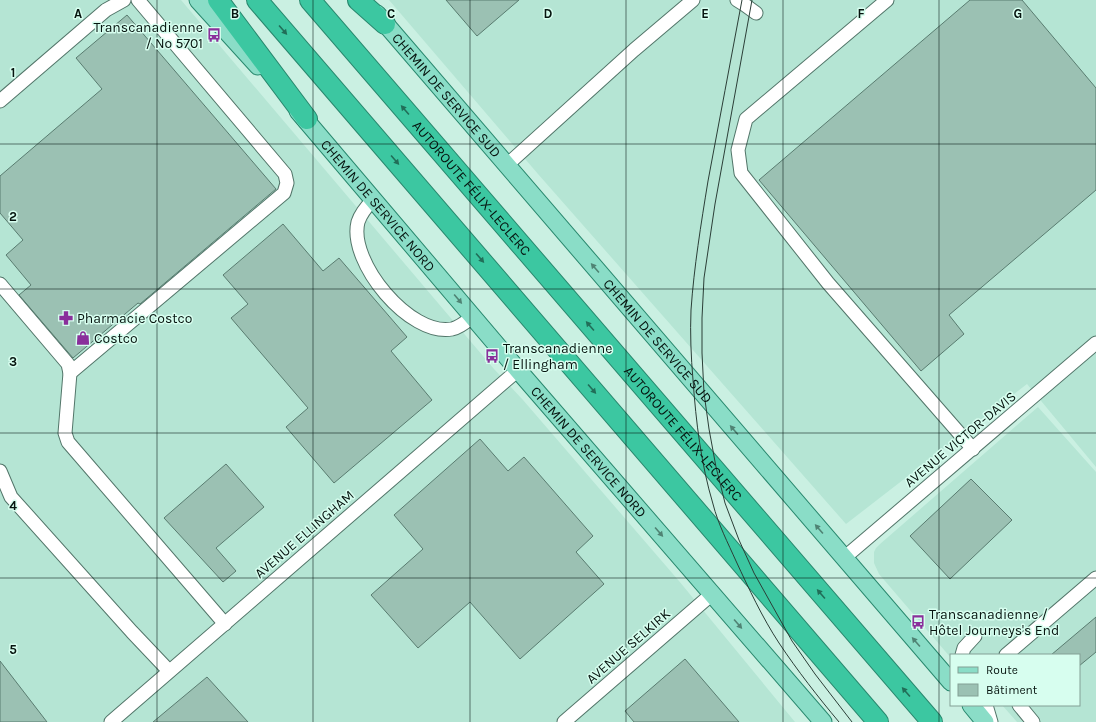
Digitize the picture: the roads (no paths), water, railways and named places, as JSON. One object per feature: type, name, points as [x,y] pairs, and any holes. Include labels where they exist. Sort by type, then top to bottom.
[{"type":"highway","points":[[218,0],[307,120]]},
{"type":"highway","points":[[257,0],[878,722]]},
{"type":"highway","name":"AUTOROUTE FÉLIX-LECLERC","points":[[310,0],[932,722]]},
{"type":"highway","points":[[358,0],[385,24]]},
{"type":"main road","name":"CHEMIN DE SERVICE NORD","points":[[198,0],[307,120],[518,370],[823,722]]},
{"type":"main road","name":"CHEMIN DE SERVICE SUD","points":[[366,0],[385,24],[950,681]]},
{"type":"main road","points":[[972,706],[985,722]]},
{"type":"street","points":[[0,101],[106,10],[124,0]]},
{"type":"street","points":[[70,373],[284,192],[287,183],[284,174],[138,0]]},
{"type":"street","points":[[507,165],[634,50],[693,0]]},
{"type":"street","points":[[737,0],[756,13]]},
{"type":"street","points":[[887,0],[746,119],[738,150],[741,173],[828,283],[973,449]]},
{"type":"street","points":[[373,200],[364,210],[358,223],[358,244],[364,261],[374,279],[387,296],[412,317],[420,322],[437,328],[447,330],[459,327],[473,316]]},
{"type":"street","points":[[0,284],[68,364],[70,373],[65,433],[68,442],[225,624]]},
{"type":"street","name":"AVENUE VICTOR-DAVIS","points":[[844,558],[1096,344]]},
{"type":"street","name":"AVENUE ELLINGHAM","points":[[111,722],[518,370]]},
{"type":"street","points":[[0,471],[12,497],[169,672]]},
{"type":"street","points":[[1007,654],[1096,578]]},
{"type":"street","name":"AVENUE SELKIRK","points":[[564,722],[712,594]]},
{"type":"street","points":[[962,654],[964,648],[975,636]]},
{"type":"street","points":[[986,706],[991,722]]},
{"type":"street","points":[[1020,706],[1033,722]]},
{"type":"tram line","points":[[742,0],[708,181],[694,278],[691,310],[691,345],[697,427],[705,474],[715,511],[723,533],[746,582],[761,613],[779,643],[839,722]]},
{"type":"tram line","points":[[752,0],[715,204],[704,278],[702,318],[704,393],[716,467],[725,503],[739,540],[754,573],[792,641],[852,722]]},
{"type":"place","name":"Transcanadienne / No 5701","points":[[214,35]]},
{"type":"place","name":"Pharmacie Costco","points":[[66,318]]},
{"type":"place","name":"Costco","points":[[83,338]]},
{"type":"place","name":"Transcanadienne / Ellingham","points":[[492,356]]},
{"type":"place","name":"Transcanadienne / Hôtel Journeys's End","points":[[918,622]]}]
